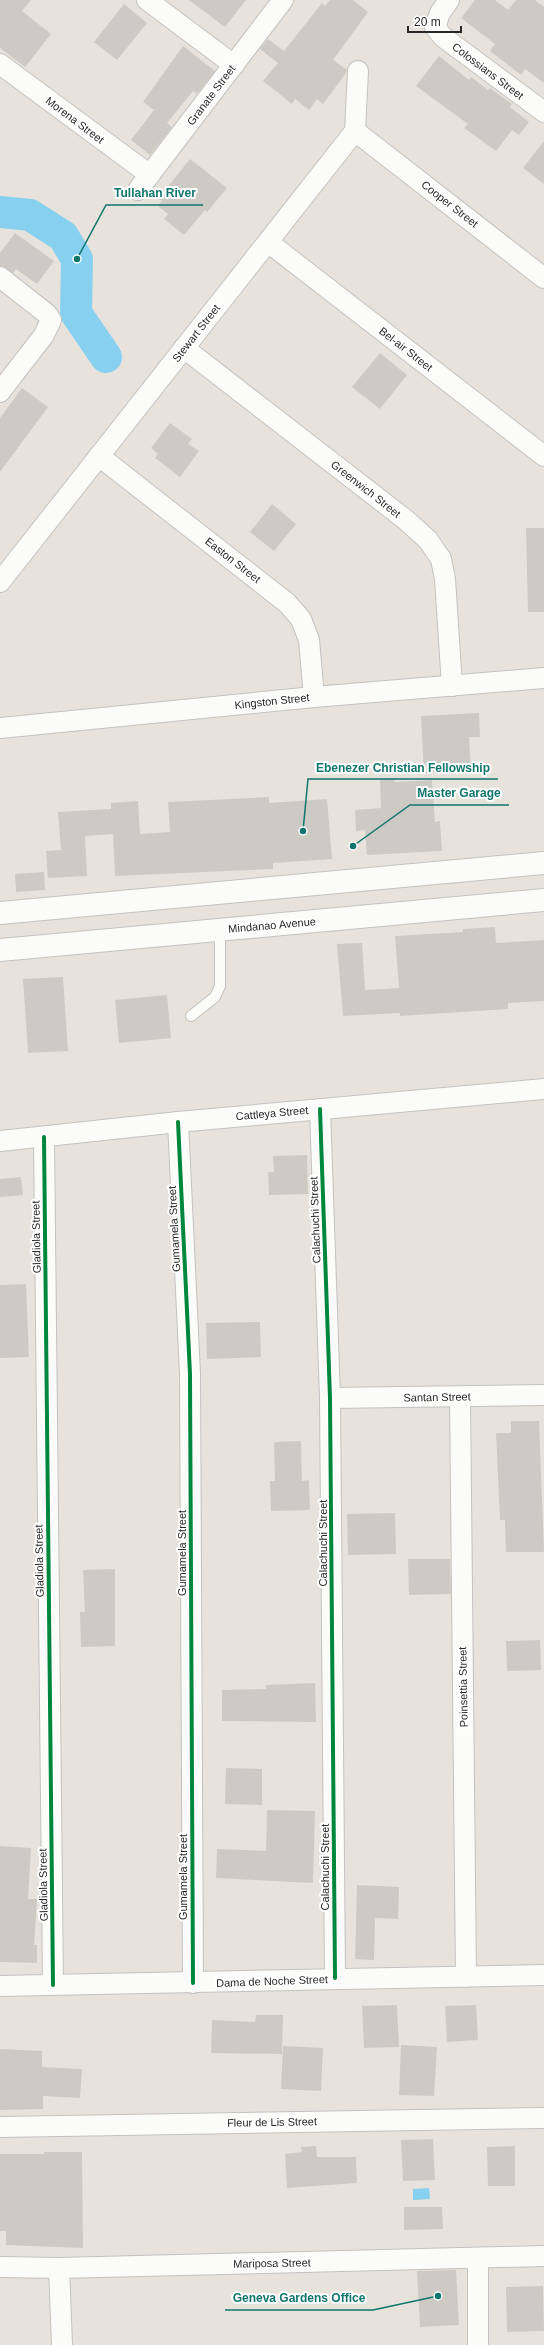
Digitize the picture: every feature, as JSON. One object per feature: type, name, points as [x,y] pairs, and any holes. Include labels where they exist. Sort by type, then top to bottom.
[{"type":"street","points":[[147,0],[234,65]]},
{"type":"street","name":"Granate Street","points":[[144,183],[283,0]]},
{"type":"street","name":"Colossians Street","points":[[449,0],[440,13],[435,27],[443,37],[544,112]]},
{"type":"street","name":"Morena Street","points":[[0,64],[144,183]]},
{"type":"street","points":[[355,131],[358,72]]},
{"type":"street","name":"Stewart Street","points":[[0,582],[355,131]]},
{"type":"street","name":"Cooper Street","points":[[355,131],[544,278]]},
{"type":"street","name":"Bel-air Street","points":[[268,242],[544,456]]},
{"type":"street","points":[[0,277],[44,311],[51,320],[44,335],[0,392]]},
{"type":"street","name":"Greenwich Street","points":[[184,348],[406,520],[428,540],[441,559],[445,579],[452,686]]},
{"type":"street","name":"Easton Street","points":[[99,456],[287,603],[301,619],[308,640],[314,697]]},
{"type":"street","name":"Kingston Street","points":[[0,728],[314,697],[544,678]]},
{"type":"street","points":[[0,913],[544,864]]},
{"type":"street","name":"Mindanao Avenue","points":[[0,950],[544,900]]},
{"type":"street","name":"Cattleya Street","points":[[0,1141],[320,1108],[544,1089]]},
{"type":"street","name":"Calachuchi Street","points":[[320,1108],[330,1398],[335,1978]]},
{"type":"street","name":"Gumamela Street","points":[[178,1122],[190,1374],[193,1983]]},
{"type":"street","name":"Gladiola Street","points":[[44,1137],[53,1985]]},
{"type":"street","name":"Santan Street","points":[[330,1398],[460,1398],[544,1395]]},
{"type":"street","name":"Poinsettia Street","points":[[460,1398],[466,1977]]},
{"type":"street","name":"Dama de Noche Street","points":[[0,1986],[193,1983],[335,1978],[544,1975]]},
{"type":"street","name":"Fleur de Lis Street","points":[[0,2127],[544,2118]]},
{"type":"street","name":"Mariposa Street","points":[[0,2267],[60,2268],[544,2256]]},
{"type":"street","points":[[478,2258],[478,2345]]},
{"type":"street","points":[[60,2268],[62,2345]]},
{"type":"lane","points":[[191,1016],[215,997],[220,986],[220,930]]},
{"type":"water","points":[[429,2188],[430,2199],[413,2200],[413,2189]]},
{"type":"building","points":[[0,0],[31,0],[22,11],[51,34],[25,67],[0,48]]},
{"type":"building","points":[[189,0],[246,0],[225,27]]},
{"type":"building","points":[[330,0],[353,0],[368,12],[333,60],[347,70],[346,73],[323,104],[317,99],[309,110],[295,99],[292,104],[263,81],[278,63],[260,49],[268,39],[284,51],[322,3],[325,6]]},
{"type":"building","points":[[475,0],[495,0],[508,10],[516,0],[535,0],[544,7],[544,83],[525,69],[521,75],[490,51],[495,44],[461,18]]},
{"type":"building","points":[[124,4],[147,23],[117,60],[94,42]]},
{"type":"building","points":[[183,46],[215,71],[197,94],[193,91],[167,123],[172,127],[150,155],[131,140],[154,110],[143,102]]},
{"type":"building","points":[[439,56],[469,80],[471,77],[488,90],[490,88],[512,104],[510,107],[529,122],[519,135],[512,130],[496,151],[464,128],[468,124],[416,86]]},
{"type":"building","points":[[544,141],[544,184],[523,168]]},
{"type":"building","points":[[190,159],[227,188],[207,212],[205,210],[184,235],[164,219],[168,214],[158,206],[162,201],[158,199]]},
{"type":"building","points":[[15,233],[54,261],[37,284],[16,269],[13,273],[0,266],[0,253]]},
{"type":"building","points":[[380,353],[407,375],[380,409],[352,387]]},
{"type":"building","points":[[22,388],[48,407],[0,472],[0,418]]},
{"type":"building","points":[[170,423],[192,439],[188,444],[199,451],[180,477],[155,458],[158,454],[151,448]]},
{"type":"building","points":[[272,504],[296,524],[274,551],[250,532]]},
{"type":"building","points":[[526,528],[544,528],[544,612],[528,612]]},
{"type":"building","points":[[479,713],[480,737],[469,737],[471,770],[424,773],[421,716]]},
{"type":"building","points":[[394,778],[395,782],[432,780],[435,822],[440,821],[442,851],[367,855],[365,830],[356,831],[355,810],[381,808],[380,779]]},
{"type":"building","points":[[269,797],[269,803],[327,799],[332,859],[273,863],[273,869],[115,876],[113,834],[85,836],[87,876],[48,878],[46,851],[61,850],[58,812],[111,809],[111,803],[138,801],[140,834],[170,832],[168,802]]},
{"type":"building","points":[[44,872],[45,890],[16,892],[15,874]]},
{"type":"building","points":[[495,927],[496,943],[544,940],[544,1001],[508,1003],[508,1009],[400,1016],[400,1013],[343,1016],[337,944],[362,943],[365,990],[399,988],[395,936],[463,932],[463,929]]},
{"type":"building","points":[[63,977],[68,1051],[28,1053],[23,979]]},
{"type":"building","points":[[167,995],[171,1038],[119,1043],[115,1000]]},
{"type":"building","points":[[307,1155],[308,1194],[269,1195],[268,1172],[274,1172],[273,1156]]},
{"type":"building","points":[[21,1177],[23,1195],[0,1197],[0,1179]]},
{"type":"building","points":[[26,1284],[29,1357],[0,1358],[0,1285]]},
{"type":"building","points":[[260,1322],[261,1357],[207,1359],[206,1323]]},
{"type":"building","points":[[511,1421],[539,1421],[544,1552],[506,1552],[505,1520],[500,1520],[496,1433],[511,1433]]},
{"type":"building","points":[[301,1441],[302,1481],[309,1480],[310,1510],[271,1511],[270,1481],[275,1481],[274,1442]]},
{"type":"building","points":[[395,1513],[396,1554],[348,1555],[347,1514]]},
{"type":"building","points":[[408,1559],[450,1559],[451,1594],[409,1595]]},
{"type":"building","points":[[115,1569],[115,1646],[81,1647],[80,1612],[85,1612],[83,1570]]},
{"type":"building","points":[[540,1640],[541,1670],[507,1671],[506,1641]]},
{"type":"building","points":[[315,1683],[316,1722],[222,1721],[222,1690],[266,1689],[266,1685]]},
{"type":"building","points":[[226,1768],[262,1769],[262,1805],[225,1804]]},
{"type":"building","points":[[267,1810],[315,1811],[313,1883],[216,1878],[217,1849],[266,1851]]},
{"type":"building","points":[[0,1846],[31,1848],[28,1899],[37,1899],[34,1945],[37,1945],[37,1963],[0,1962]]},
{"type":"building","points":[[357,1885],[399,1887],[398,1919],[375,1918],[374,1960],[355,1959]]},
{"type":"building","points":[[397,2005],[399,2047],[364,2048],[362,2006]]},
{"type":"building","points":[[476,2005],[478,2040],[447,2042],[445,2006]]},
{"type":"building","points":[[256,2015],[283,2015],[282,2054],[211,2053],[212,2020],[255,2022]]},
{"type":"building","points":[[401,2045],[437,2047],[434,2096],[399,2095]]},
{"type":"building","points":[[283,2046],[323,2048],[321,2091],[281,2089]]},
{"type":"building","points":[[0,2049],[42,2051],[42,2067],[82,2069],[80,2098],[43,2096],[43,2109],[0,2110]]},
{"type":"building","points":[[433,2139],[435,2180],[403,2181],[401,2140]]},
{"type":"building","points":[[316,2146],[317,2157],[356,2157],[357,2183],[287,2188],[285,2154],[302,2152],[301,2147]]},
{"type":"building","points":[[515,2146],[515,2186],[488,2186],[487,2147]]},
{"type":"building","points":[[44,2152],[82,2152],[83,2248],[6,2245],[6,2231],[0,2231],[0,2154],[44,2154]]},
{"type":"building","points":[[404,2207],[442,2207],[443,2229],[404,2230]]},
{"type":"building","points":[[456,2270],[459,2325],[420,2327],[417,2271]]},
{"type":"building","points":[[543,2286],[544,2331],[507,2332],[506,2287]]},
{"type":"waterway","points":[[0,212],[30,215],[63,236],[77,259],[76,313],[106,357]]},
{"type":"cycle path","points":[[320,1109],[330,1398],[335,1978]]},
{"type":"cycle path","points":[[178,1122],[190,1374],[193,1983]]},
{"type":"cycle path","points":[[44,1137],[53,1985]]},
{"type":"place","name":"Tullahan River","points":[[77,259]]},
{"type":"place","name":"Ebenezer Christian Fellowship","points":[[303,831]]},
{"type":"place","name":"Master Garage","points":[[353,846]]},
{"type":"place","name":"Geneva Gardens Office","points":[[438,2296]]}]
